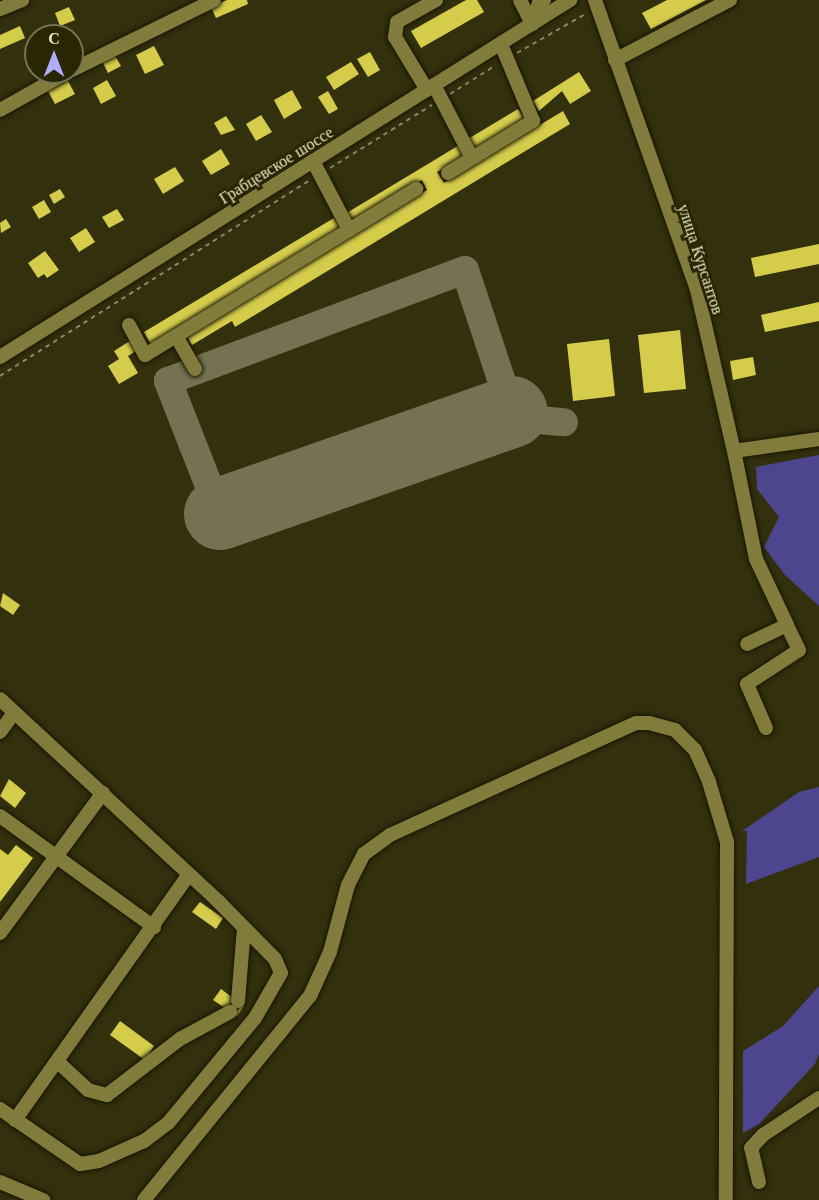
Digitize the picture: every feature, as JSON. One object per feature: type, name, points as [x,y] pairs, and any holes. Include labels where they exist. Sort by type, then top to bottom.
[{"type":"street","points":[[0,9],[22,0]]},
{"type":"street","points":[[84,64],[214,0]]},
{"type":"street","points":[[436,0],[397,22],[395,37],[441,99],[472,158]]},
{"type":"street","points":[[520,0],[532,24]]},
{"type":"street","points":[[532,24],[539,3],[544,0]]},
{"type":"street","name":"Грабцевское шоссе","points":[[0,357],[570,0]]},
{"type":"street","points":[[615,60],[730,0]]},
{"type":"street","name":"улица Курсантов","points":[[596,4],[697,290],[756,559],[799,650],[747,684],[766,728]]},
{"type":"street","points":[[448,173],[533,120],[501,44]]},
{"type":"street","points":[[0,110],[47,84]]},
{"type":"street","points":[[313,161],[349,230]]},
{"type":"street","points":[[129,325],[145,355],[416,189]]},
{"type":"street","points":[[176,336],[195,369]]},
{"type":"street","points":[[734,451],[819,439]]},
{"type":"street","points":[[747,644],[787,625]]},
{"type":"street","points":[[0,699],[103,793],[244,928],[280,966],[281,979],[255,1018],[154,1135],[99,1161],[80,1164],[0,1109]]},
{"type":"street","points":[[0,732],[14,713]]},
{"type":"street","points":[[144,1200],[310,996],[330,952],[348,885],[364,854],[390,835],[636,723],[649,723],[675,730],[695,750],[709,782],[727,842],[726,1200]]},
{"type":"street","points":[[0,933],[54,856],[103,793]]},
{"type":"street","points":[[0,816],[154,927]]},
{"type":"street","points":[[15,1120],[154,927],[189,874]]},
{"type":"street","points":[[58,1062],[88,1090],[107,1095],[180,1038],[234,1006],[244,928]]},
{"type":"street","points":[[759,1182],[751,1148],[763,1135],[819,1098]]},
{"type":"street","points":[[0,1182],[43,1200]]},
{"type":"path","points":[[0,376],[319,174],[596,4]]},
{"type":"shaded area","points":[[819,455],[819,606],[785,575],[764,547],[779,517],[757,489],[756,467]]},
{"type":"shaded area","points":[[819,787],[819,857],[746,884],[747,831],[742,831],[799,792]]},
{"type":"shaded area","points":[[819,986],[819,1054],[815,1064],[759,1124],[743,1133],[743,1051],[783,1026]]},
{"type":"building","points":[[227,0],[247,0],[248,4],[216,18],[211,7]]},
{"type":"building","points":[[466,0],[477,0],[484,12],[421,48],[411,31]]},
{"type":"building","points":[[667,0],[706,0],[651,29],[642,13]]},
{"type":"building","points":[[69,7],[75,20],[59,24],[55,13]]},
{"type":"building","points":[[20,26],[24,38],[0,49],[0,35]]},
{"type":"building","points":[[154,46],[164,65],[145,74],[136,55]]},
{"type":"building","points":[[370,52],[380,70],[368,77],[357,59]]},
{"type":"building","points":[[114,54],[121,66],[108,73],[102,61]]},
{"type":"building","points":[[351,62],[359,74],[334,90],[326,77]]},
{"type":"building","points":[[579,72],[591,91],[570,104],[562,91],[539,111],[533,101]]},
{"type":"building","points":[[107,80],[116,96],[101,104],[93,88]]},
{"type":"building","points":[[62,84],[70,84],[75,94],[55,104],[48,91]]},
{"type":"building","points":[[292,90],[302,108],[284,119],[274,100]]},
{"type":"building","points":[[328,91],[338,109],[329,114],[318,97]]},
{"type":"building","points":[[518,109],[525,120],[475,150],[468,139]]},
{"type":"building","points":[[563,111],[570,124],[235,327],[232,321],[192,345],[186,335],[427,190],[422,180],[350,223],[345,214],[461,144],[467,154],[437,172],[444,183]]},
{"type":"building","points":[[261,115],[272,132],[256,141],[246,124]]},
{"type":"building","points":[[226,116],[235,130],[221,135],[214,123]]},
{"type":"building","points":[[221,149],[230,164],[211,175],[202,161]]},
{"type":"building","points":[[175,167],[184,181],[163,194],[154,179]]},
{"type":"building","points":[[60,189],[65,197],[54,204],[49,195]]},
{"type":"building","points":[[44,200],[51,212],[39,219],[32,207]]},
{"type":"building","points":[[117,209],[124,220],[109,228],[102,217]]},
{"type":"building","points":[[334,218],[342,230],[151,345],[144,332]]},
{"type":"building","points":[[6,219],[11,227],[1,233],[0,223]]},
{"type":"building","points":[[86,228],[95,242],[79,252],[70,238]]},
{"type":"building","points":[[819,244],[819,264],[755,277],[751,258]]},
{"type":"building","points":[[45,251],[59,270],[47,278],[44,274],[38,278],[28,263]]},
{"type":"building","points":[[819,302],[819,321],[765,332],[761,315]]},
{"type":"building","points":[[680,330],[686,389],[644,393],[638,335]]},
{"type":"building","points":[[133,339],[139,349],[128,356],[138,373],[119,384],[108,366],[119,359],[114,351]]},
{"type":"building","points":[[609,339],[615,396],[573,401],[567,344]]},
{"type":"building","points":[[753,357],[756,375],[733,380],[730,361]]},
{"type":"building","points":[[3,593],[20,605],[13,615],[0,606]]},
{"type":"building","points":[[9,779],[26,793],[15,808],[0,796]]},
{"type":"building","points":[[16,845],[33,858],[0,902],[0,849],[8,855]]},
{"type":"building","points":[[200,902],[223,918],[216,929],[192,912]]},
{"type":"building","points":[[221,989],[244,1006],[237,1016],[213,1000]]},
{"type":"building","points":[[120,1021],[154,1046],[145,1060],[110,1035]]},
{"type":"taxiway","points":[[220,514],[168,381],[465,270],[512,412],[527,419],[564,422]]},
{"type":"runway","points":[[220,514],[512,412]]}]
